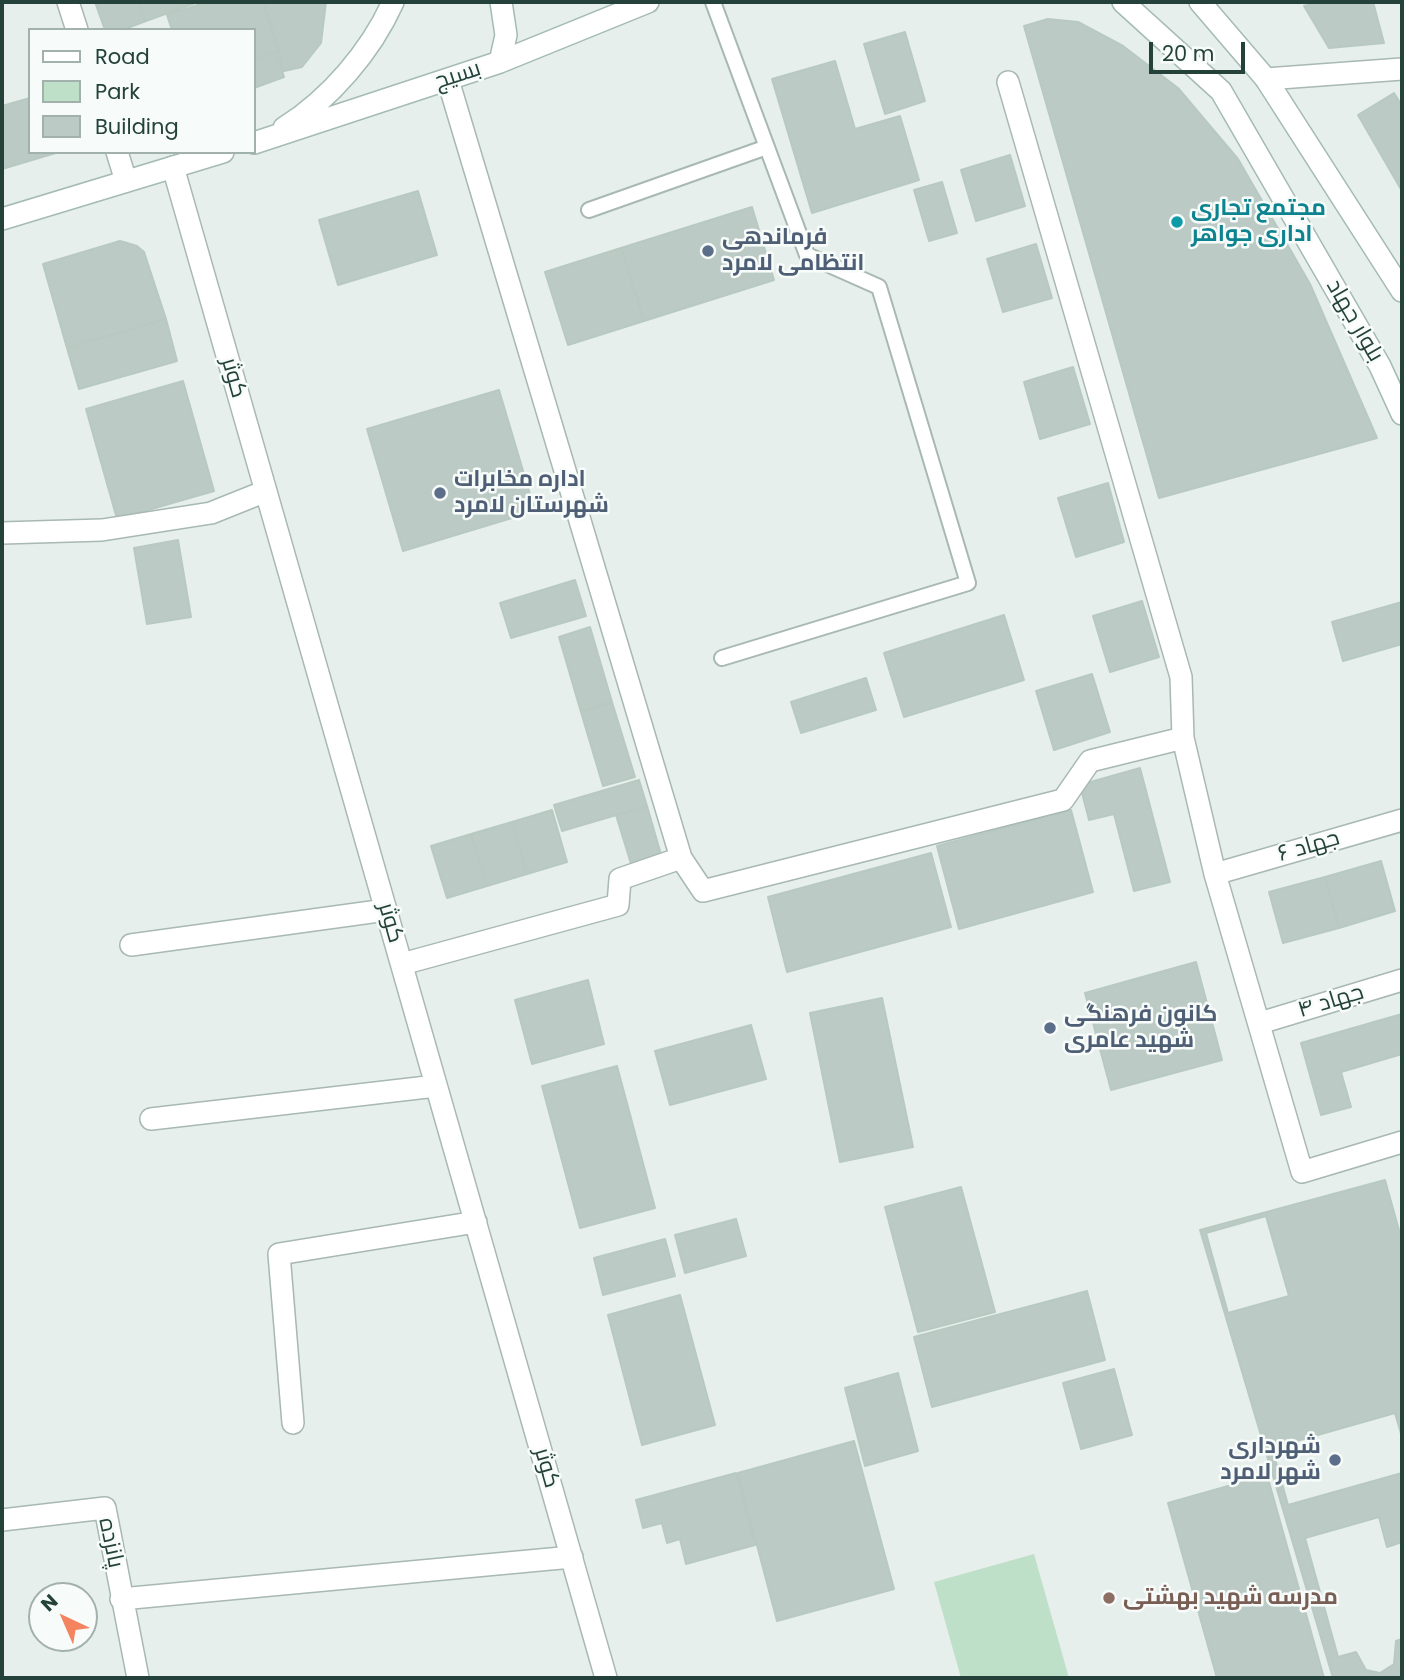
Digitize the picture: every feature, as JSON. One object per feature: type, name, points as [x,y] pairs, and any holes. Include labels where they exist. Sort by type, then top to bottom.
[{"type":"street","points":[[68,2],[76,28]]},
{"type":"street","name":"بسیج","points":[[259,141],[292,122],[339,83],[386,17],[393,2]]},
{"type":"street","points":[[500,62],[506,35],[501,2]]},
{"type":"street","name":"بسیج","points":[[259,141],[500,62],[648,2]]},
{"type":"street","name":"بلوار جهاد","points":[[1123,2],[1221,90],[1380,366],[1402,414]]},
{"type":"street","points":[[1200,2],[1266,79],[1402,291]]},
{"type":"street","points":[[1266,79],[1402,69]]},
{"type":"street","points":[[448,80],[681,858],[703,891],[1063,800],[1090,761],[1183,738]]},
{"type":"street","points":[[1008,82],[1181,677],[1183,738],[1215,874],[1302,1172],[1402,1142]]},
{"type":"street","points":[[118,154],[126,181]]},
{"type":"street","points":[[2,219],[216,154]]},
{"type":"street","name":"کوثر","points":[[173,167],[606,1678]]},
{"type":"street","points":[[2,533],[102,530],[211,513],[266,491]]},
{"type":"street","name":"جهاد ۶","points":[[1215,874],[1402,820]]},
{"type":"street","points":[[402,964],[618,905],[620,879],[681,858]]},
{"type":"street","points":[[131,945],[386,910]]},
{"type":"street","name":"جهاد ۴","points":[[1260,1023],[1402,980]]},
{"type":"street","points":[[150,1119],[436,1086]]},
{"type":"street","points":[[293,1423],[279,1254],[475,1222]]},
{"type":"street","name":"پانزده","points":[[2,1520],[105,1508],[138,1678]]},
{"type":"street","points":[[121,1600],[572,1557]]},
{"type":"lane","points":[[713,2],[807,255],[879,287],[968,583],[722,658]]},
{"type":"lane","points":[[589,210],[767,147]]},
{"type":"green space","points":[[1034,1554],[1069,1678],[961,1678],[934,1582]]},
{"type":"building","points":[[95,2],[139,2],[146,21],[127,28],[104,28]]},
{"type":"building","points":[[139,2],[198,2],[146,21]]},
{"type":"building","points":[[207,2],[263,2],[279,51],[256,58],[256,28],[171,28],[167,15]]},
{"type":"building","points":[[263,2],[326,2],[321,43],[302,67],[284,71]]},
{"type":"building","points":[[1319,2],[1373,2],[1384,43],[1329,48],[1304,6]]},
{"type":"building","name":"مجتمع تجاری اداری جواهر","points":[[1048,19],[1078,22],[1123,46],[1178,88],[1238,159],[1310,284],[1377,438],[1159,498],[1024,26]]},
{"type":"building","points":[[905,32],[925,101],[885,114],[864,44]]},
{"type":"building","points":[[276,52],[284,77],[256,87],[256,58]]},
{"type":"building","points":[[835,61],[855,129],[900,116],[919,180],[812,213],[772,79]]},
{"type":"building","points":[[1394,93],[1402,106],[1402,191],[1358,115]]},
{"type":"building","points":[[28,99],[28,154],[52,154],[2,169],[2,106]]},
{"type":"building","points":[[1010,155],[1025,206],[976,221],[961,170]]},
{"type":"building","points":[[942,182],[957,233],[929,241],[914,190]]},
{"type":"building","points":[[418,191],[437,255],[338,285],[319,220]]},
{"type":"building","points":[[752,207],[774,280],[644,321],[621,248]]},
{"type":"building","points":[[120,241],[137,246],[144,252],[166,319],[67,348],[43,264]]},
{"type":"building","points":[[1036,244],[1052,298],[1003,312],[987,259]]},
{"type":"building","points":[[621,248],[644,321],[568,345],[545,272]]},
{"type":"building","points":[[166,319],[177,361],[79,389],[67,348]]},
{"type":"building","points":[[1073,367],[1090,424],[1040,439],[1024,382]]},
{"type":"building","points":[[183,381],[214,491],[117,519],[86,409]]},
{"type":"building","points":[[499,390],[535,511],[403,551],[367,429]]},
{"type":"building","points":[[1108,483],[1124,542],[1076,557],[1058,498]]},
{"type":"building","points":[[178,540],[191,617],[147,624],[134,548]]},
{"type":"building","points":[[575,580],[586,616],[511,638],[500,603]]},
{"type":"building","points":[[1142,601],[1159,657],[1110,672],[1093,616]]},
{"type":"building","points":[[1402,602],[1402,644],[1343,661],[1332,622]]},
{"type":"building","points":[[1004,615],[1024,680],[904,717],[884,653]]},
{"type":"building","points":[[590,627],[612,702],[581,712],[559,637]]},
{"type":"building","points":[[1092,674],[1110,732],[1054,750],[1036,691]]},
{"type":"building","points":[[866,678],[876,710],[801,733],[791,702]]},
{"type":"building","points":[[612,702],[635,777],[603,786],[581,712]]},
{"type":"building","points":[[1140,768],[1170,882],[1134,891],[1114,814],[1089,820],[1080,785]]},
{"type":"building","points":[[639,780],[647,806],[562,831],[554,805]]},
{"type":"building","points":[[647,806],[662,858],[632,867],[616,815]]},
{"type":"building","points":[[552,810],[567,862],[527,874],[512,822]]},
{"type":"building","points":[[1071,810],[1093,892],[959,929],[937,846]]},
{"type":"building","points":[[512,822],[527,874],[487,886],[471,834]]},
{"type":"building","points":[[471,834],[487,886],[447,898],[431,846]]},
{"type":"building","points":[[931,853],[951,927],[787,972],[768,897]]},
{"type":"building","points":[[1381,861],[1395,911],[1339,928],[1325,877]]},
{"type":"building","points":[[1325,877],[1339,928],[1283,943],[1269,892]]},
{"type":"building","points":[[1196,962],[1222,1060],[1111,1090],[1085,993]]},
{"type":"building","points":[[588,980],[604,1044],[532,1064],[515,1000]]},
{"type":"building","points":[[882,998],[913,1147],[840,1162],[810,1013]]},
{"type":"building","points":[[1402,1014],[1402,1054],[1341,1072],[1351,1107],[1321,1115],[1301,1043]]},
{"type":"building","points":[[751,1025],[766,1079],[670,1105],[655,1051]]},
{"type":"building","points":[[617,1066],[655,1208],[580,1228],[542,1086]]},
{"type":"building","name":"شهرداری شهر لامرد","points":[[1385,1180],[1402,1241],[1402,1678],[1333,1678],[1200,1230]]},
{"type":"building","points":[[961,1187],[995,1312],[918,1332],[885,1207]]},
{"type":"building","points":[[1266,1216],[1289,1296],[1228,1313],[1206,1233]]},
{"type":"building","points":[[736,1219],[746,1256],[685,1273],[675,1235]]},
{"type":"building","points":[[665,1239],[675,1276],[603,1295],[594,1258]]},
{"type":"building","points":[[1087,1291],[1105,1360],[932,1407],[914,1337]]},
{"type":"building","points":[[680,1295],[715,1425],[642,1445],[608,1315]]},
{"type":"building","points":[[1114,1369],[1132,1435],[1081,1449],[1063,1383]]},
{"type":"building","points":[[898,1373],[918,1451],[865,1466],[845,1388]]},
{"type":"building","points":[[1395,1413],[1402,1437],[1402,1473],[1288,1505],[1272,1448]]},
{"type":"building","points":[[854,1441],[894,1589],[777,1621],[738,1473]]},
{"type":"building","points":[[736,1473],[755,1545],[686,1564],[680,1539],[667,1543],[662,1523],[643,1528],[636,1500]]},
{"type":"building","points":[[1267,1475],[1324,1678],[1217,1678],[1168,1503]]},
{"type":"building","points":[[1379,1517],[1387,1547],[1402,1542],[1402,1639],[1396,1641],[1394,1664],[1380,1673],[1366,1670],[1356,1652],[1338,1657],[1305,1538]]},
{"type":"place","name":"مجتمع تجاری اداری جواهر","points":[[1177,222]]},
{"type":"place","name":"فرماندهی انتظامی لامرد","points":[[708,251]]},
{"type":"place","name":"اداره مخابرات شهرستان لامرد","points":[[440,493]]},
{"type":"place","name":"کانون فرهنگی شهید عامری","points":[[1050,1028]]},
{"type":"place","name":"شهرداری شهر لامرد","points":[[1335,1460]]},
{"type":"place","name":"مدرسه شهید بهشتی","points":[[1109,1598]]}]
